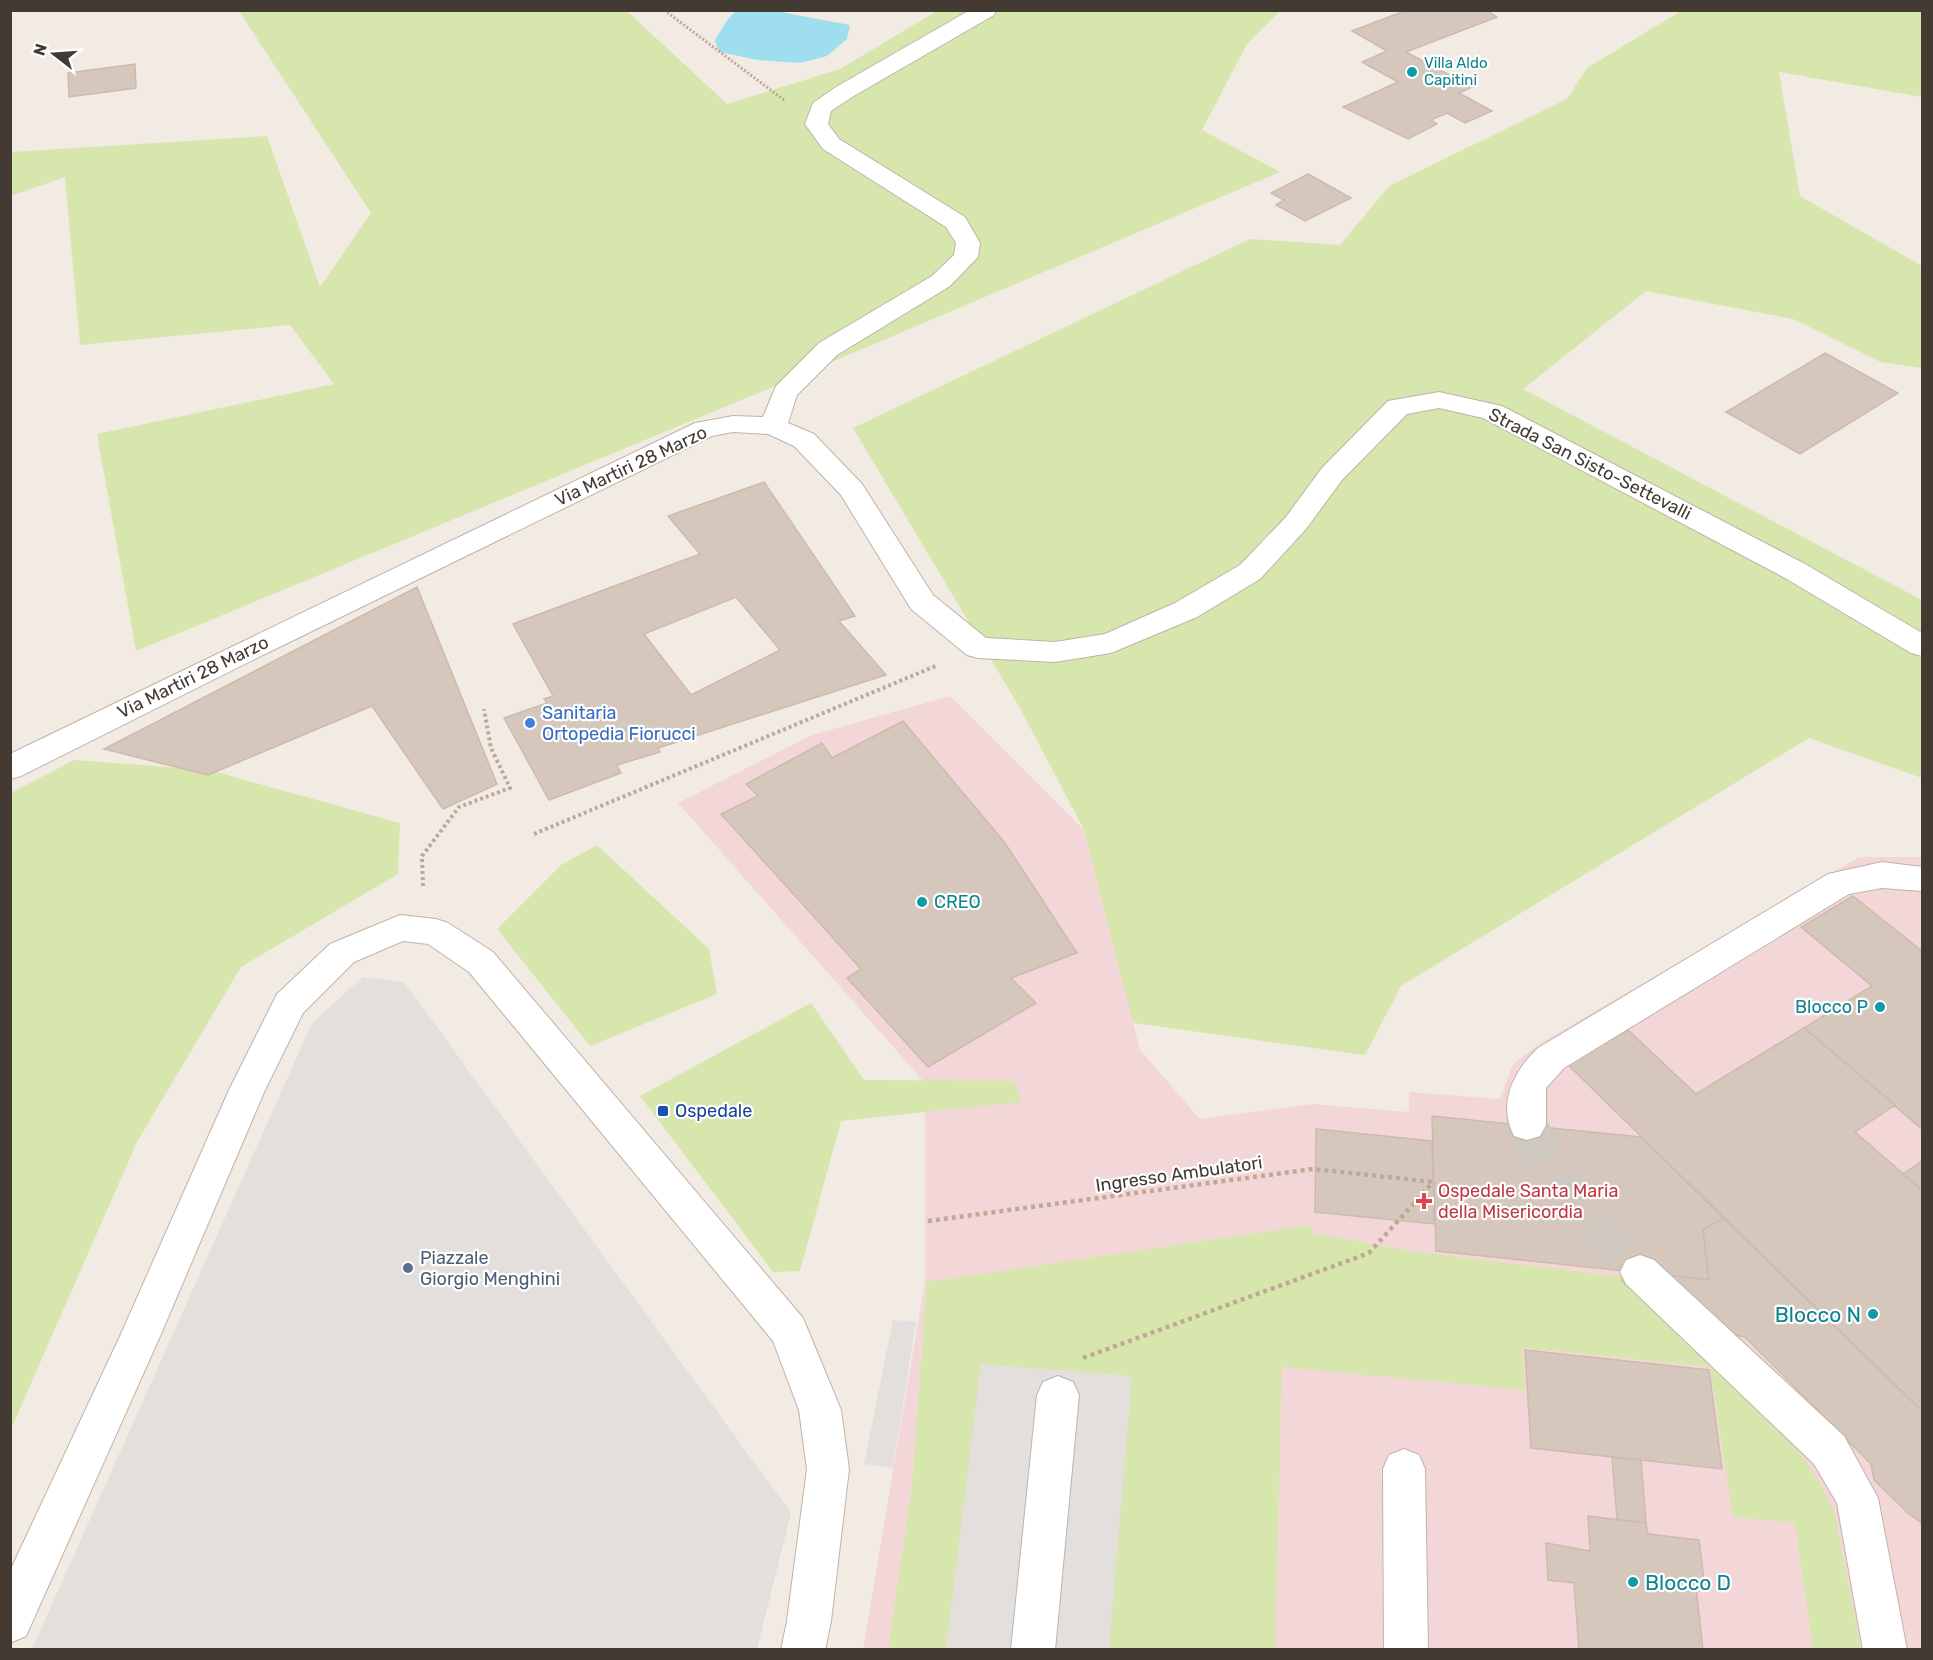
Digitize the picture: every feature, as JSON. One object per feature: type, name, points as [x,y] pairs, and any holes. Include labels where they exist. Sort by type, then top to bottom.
[{"type":"street","points":[[978,648],[922,602],[852,490],[804,440],[773,426],[785,392],[828,349],[941,281],[966,257],[968,243],[956,222],[831,144],[816,124],[821,108],[843,92],[986,10]]},
{"type":"street","name":"Strada San Sisto-Settevalli","points":[[978,648],[1055,652],[1111,643],[1186,610],[1250,572],[1296,523],[1332,474],[1398,407],[1439,400],[1492,412],[1795,571],[1923,646]]},
{"type":"street","name":"Via Martiri 28 Marzo","points":[[10,768],[705,429],[733,424],[773,426]]},
{"type":"street","points":[[1527,1125],[1525,1102],[1531,1077],[1551,1058],[1840,883],[1882,875],[1923,879]]},
{"type":"street","points":[[10,1621],[136,1344],[246,1090],[291,1004],[342,953],[400,928],[436,932],[481,963],[789,1331],[819,1410],[828,1469],[809,1622],[803,1650]]},
{"type":"street","points":[[1640,1272],[1829,1450],[1857,1498],[1885,1650]]},
{"type":"street","points":[[1033,1650],[1058,1395]]},
{"type":"street","points":[[1404,1469],[1406,1650]]},
{"type":"path","points":[[664,10],[816,124]]},
{"type":"path","points":[[534,834],[978,648]]},
{"type":"path","points":[[423,886],[422,856],[459,807],[510,788],[491,747],[484,709]]},
{"type":"path","name":"Ingresso Ambulatori","points":[[928,1221],[1313,1169],[1434,1182],[1369,1252],[1068,1364],[1058,1395]]},
{"type":"shaded area","name":"Ospedale Santa Maria della Misericordia","points":[[950,696],[1084,830],[1140,1050],[1200,1119],[1312,1104],[1409,1112],[1409,1092],[1500,1099],[1513,1064],[1539,1044],[1859,857],[1922,857],[1922,1649],[863,1649],[925,1282],[925,1083],[678,803],[812,735]]},
{"type":"shaded area","name":"Piazzale Giorgio Menghini","points":[[363,977],[404,982],[791,1513],[757,1649],[32,1649],[312,1023]]},
{"type":"shaded area","points":[[893,1320],[916,1322],[893,1468],[864,1464]]},
{"type":"shaded area","points":[[981,1364],[1132,1376],[1109,1649],[946,1650]]},
{"type":"green space","points":[[239,11],[627,11],[727,104],[840,69],[937,11],[1280,11],[1247,44],[1202,130],[1280,172],[756,394],[136,651],[97,434],[334,384],[290,325],[80,345],[65,177],[11,196],[11,152],[267,136],[320,287],[371,213]]},
{"type":"green space","points":[[1681,11],[1922,11],[1922,97],[1779,72],[1800,196],[1922,266],[1922,368],[1881,362],[1793,319],[1646,291],[1523,389],[1922,600],[1922,778],[1809,738],[1401,986],[1365,1055],[1133,1023],[1084,830],[1020,708],[853,428],[1250,239],[1340,245],[1389,186],[1567,99],[1587,68]]},
{"type":"green space","points":[[74,760],[209,770],[400,823],[398,874],[241,967],[137,1142],[11,1429],[11,793]]},
{"type":"green space","points":[[597,845],[709,949],[717,994],[590,1046],[497,929],[561,865]]},
{"type":"green space","points":[[811,1003],[864,1080],[1014,1081],[1021,1102],[841,1121],[800,1271],[773,1272],[640,1096]]},
{"type":"green space","points":[[1311,1225],[1312,1233],[1416,1252],[1623,1277],[1801,1454],[1821,1485],[1834,1512],[1861,1649],[1813,1649],[1795,1523],[1733,1517],[1710,1367],[1522,1347],[1525,1390],[1282,1367],[1275,1650],[1109,1649],[1132,1376],[981,1364],[946,1649],[888,1650],[912,1486],[927,1282]]},
{"type":"water","points":[[737,10],[775,11],[850,25],[847,39],[827,56],[800,63],[758,60],[719,52],[715,40],[728,19]]},
{"type":"building","name":"Villa Aldo Capitini","points":[[1407,10],[1486,10],[1497,17],[1406,52],[1472,87],[1459,93],[1492,111],[1465,123],[1447,113],[1431,120],[1437,124],[1408,139],[1343,107],[1398,82],[1362,62],[1387,51],[1352,31]]},
{"type":"building","points":[[135,64],[136,88],[69,97],[68,73]]},
{"type":"building","points":[[1308,174],[1351,198],[1305,221],[1276,205],[1284,200],[1271,193]]},
{"type":"building","points":[[1825,353],[1898,393],[1800,454],[1726,412]]},
{"type":"building","points":[[764,482],[855,616],[839,621],[886,675],[658,748],[660,752],[617,765],[621,773],[549,800],[504,718],[547,703],[544,699],[553,696],[513,624],[700,554],[668,516]],"holes":[[[736,597],[780,650],[691,695],[644,634]]]},
{"type":"building","points":[[417,587],[497,784],[443,809],[372,706],[208,775],[104,749]]},
{"type":"building","name":"CREO","points":[[903,721],[1005,843],[1077,953],[1011,978],[1036,1003],[928,1067],[847,978],[861,969],[721,814],[758,796],[746,784],[822,743],[832,758]]},
{"type":"building","name":"Blocco P","points":[[1853,896],[1922,951],[1922,1129],[1804,1028],[1872,986],[1801,927]]},
{"type":"building","name":"Blocco N","points":[[1804,1028],[1895,1105],[1855,1132],[1922,1190],[1922,1411],[1567,1064],[1628,1030],[1696,1094]]},
{"type":"building","points":[[1432,1116],[1641,1137],[1723,1218],[1703,1230],[1709,1280],[1436,1251]]},
{"type":"building","points":[[1316,1129],[1432,1141],[1434,1224],[1315,1212]]},
{"type":"building","points":[[1922,1161],[1922,1190],[1903,1174]]},
{"type":"building","points":[[1723,1218],[1922,1411],[1922,1523],[1909,1514],[1874,1480],[1871,1464],[1745,1337],[1730,1334],[1668,1275],[1709,1280],[1703,1230]]},
{"type":"building","points":[[1525,1350],[1709,1370],[1722,1469],[1531,1448]]},
{"type":"building","points":[[1612,1457],[1641,1460],[1646,1523],[1617,1519]]},
{"type":"building","name":"Blocco D","points":[[1588,1516],[1646,1523],[1648,1534],[1699,1540],[1705,1588],[1696,1587],[1703,1650],[1579,1650],[1574,1583],[1548,1580],[1546,1543],[1590,1551]]},
{"type":"tunnel","points":[[1527,1125],[1555,1182],[1640,1272]]},
{"type":"place","name":"Villa Aldo Capitini","points":[[1412,72]]},
{"type":"place","name":"Sanitaria Ortopedia Fiorucci","points":[[530,723]]},
{"type":"place","name":"CREO","points":[[922,902]]},
{"type":"place","name":"Blocco P","points":[[1880,1007]]},
{"type":"place","name":"Ospedale","points":[[663,1111]]},
{"type":"place","name":"Ospedale Santa Maria della Misericordia","points":[[1424,1201]]},
{"type":"place","name":"Piazzale Giorgio Menghini","points":[[408,1268]]},
{"type":"place","name":"Blocco N","points":[[1873,1314]]},
{"type":"place","name":"Blocco D","points":[[1633,1582]]}]
